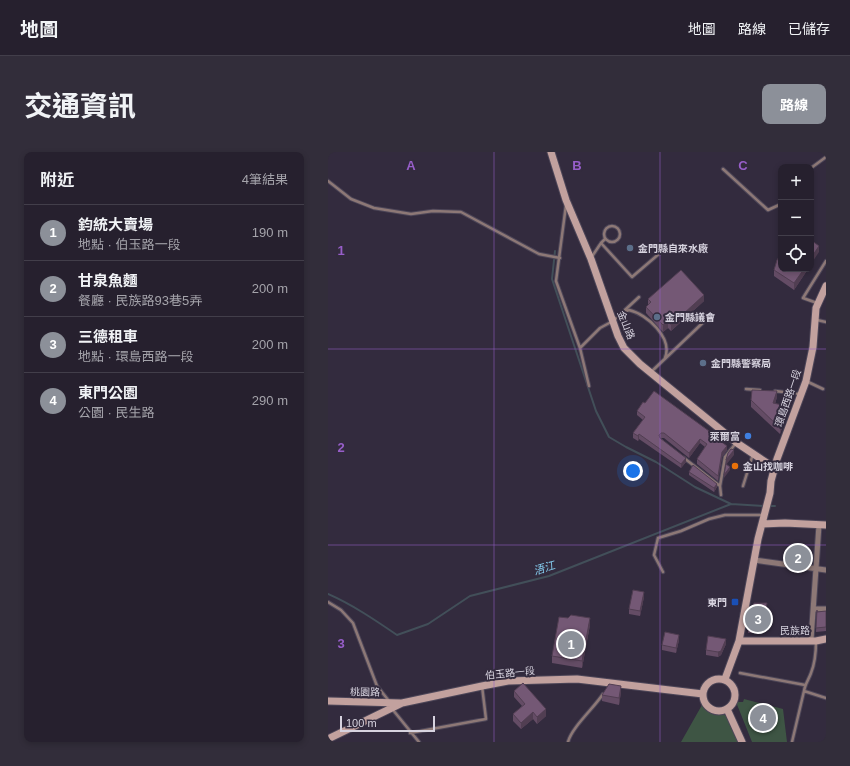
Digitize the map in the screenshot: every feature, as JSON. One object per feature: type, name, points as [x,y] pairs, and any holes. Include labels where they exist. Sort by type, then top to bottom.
[{"type":"main road","name":"金山路","points":[[550,152],[566,200],[591,258],[624,348],[650,373],[737,443],[774,469]]},
{"type":"main road","name":"環島西路一段","points":[[764,515],[774,469],[806,381],[813,347],[818,303],[826,286]]},
{"type":"main road","points":[[724,679],[739,641],[764,515]]},
{"type":"main road","points":[[762,524],[785,523],[822,525]]},
{"type":"main road","name":"民族路","points":[[739,641],[826,640]]},
{"type":"main road","name":"伯玉路一段","points":[[402,702],[482,686],[525,680],[577,679],[703,694]]},
{"type":"main road","points":[[724,679],[732,685],[735,695],[734,700],[727,709],[718,711],[713,710],[705,704],[703,694],[709,682],[724,679]]},
{"type":"main road","name":"桃園路","points":[[328,701],[391,705],[402,702]]},
{"type":"main road","points":[[328,739],[391,705]]},
{"type":"main road","points":[[727,709],[742,742]]},
{"type":"street","points":[[813,640],[816,568],[822,525]]},
{"type":"street","points":[[754,560],[826,570]]},
{"type":"street","points":[[814,609],[826,609]]},
{"type":"lane","points":[[814,166],[826,157]]},
{"type":"lane","points":[[724,169],[768,210],[778,206]]},
{"type":"lane","points":[[328,181],[351,199],[374,208],[411,214],[433,211],[461,212],[539,254],[560,258]]},
{"type":"lane","points":[[566,200],[556,281],[580,348],[589,386]]},
{"type":"lane","points":[[591,258],[605,239],[604,234],[609,227],[614,226],[619,229],[621,237],[618,241],[612,243],[605,239]]},
{"type":"lane","points":[[601,243],[632,277],[660,253]]},
{"type":"lane","points":[[818,303],[803,298],[826,261]]},
{"type":"lane","points":[[580,348],[600,328],[614,321],[639,297]]},
{"type":"lane","points":[[623,313],[629,310],[642,315],[659,331],[668,351],[664,360]]},
{"type":"lane","points":[[650,373],[712,314]]},
{"type":"lane","points":[[816,320],[826,322]]},
{"type":"lane","points":[[806,381],[823,389]]},
{"type":"lane","points":[[746,389],[761,390]]},
{"type":"lane","points":[[769,391],[800,394]]},
{"type":"lane","points":[[720,495],[725,457],[737,443]]},
{"type":"lane","points":[[679,454],[720,486]]},
{"type":"lane","points":[[743,486],[753,454]]},
{"type":"lane","points":[[663,572],[654,555],[658,538],[681,531],[709,519],[725,515],[764,515]]},
{"type":"lane","points":[[328,602],[341,610],[353,623],[378,686],[410,733],[419,742]]},
{"type":"lane","points":[[792,742],[805,685],[811,673],[816,650],[813,640]]},
{"type":"lane","points":[[740,673],[805,685]]},
{"type":"lane","points":[[568,742],[570,734],[596,705],[610,684]]},
{"type":"lane","points":[[410,733],[486,719],[482,686]]},
{"type":"lane","points":[[804,691],[826,698]]},
{"type":"green space","points":[[744,699],[783,709],[787,742],[752,742],[736,702],[743,702]]},
{"type":"green space","points":[[702,705],[714,715],[725,715],[729,718],[739,742],[681,742]]},
{"type":"building","points":[[814,242],[819,246],[814,254]]},
{"type":"building","points":[[778,258],[778,272],[802,272],[794,283],[774,270]]},
{"type":"building","name":"金門縣議會","points":[[681,270],[704,295],[671,325],[668,321],[663,325],[646,307],[651,302],[648,299]]},
{"type":"building","points":[[752,390],[777,391],[773,403],[787,406],[780,428],[751,400]]},
{"type":"building","points":[[654,391],[727,446],[722,452],[718,476],[697,459],[707,444],[700,439],[689,453],[664,433],[659,435],[660,438],[686,458],[681,464],[639,434],[638,436],[633,433],[645,417],[637,411],[643,402],[645,403]]},
{"type":"building","points":[[731,449],[734,450],[726,460],[728,453]]},
{"type":"building","points":[[726,464],[730,467],[724,475]]},
{"type":"building","points":[[693,465],[717,484],[714,488],[689,472]]},
{"type":"building","points":[[633,590],[644,592],[640,611],[629,609]]},
{"type":"building","points":[[754,603],[767,603],[764,617],[757,617],[756,630],[748,630]]},
{"type":"building","points":[[817,610],[817,612],[826,611],[826,627],[816,628]]},
{"type":"building","points":[[571,615],[590,618],[582,661],[552,656],[559,617],[568,618]]},
{"type":"building","points":[[665,632],[679,635],[676,648],[662,645]]},
{"type":"building","points":[[708,636],[726,639],[721,651],[706,650]]},
{"type":"building","points":[[523,683],[546,709],[537,717],[533,712],[521,723],[513,714],[525,704],[514,691]]},
{"type":"building","points":[[609,684],[621,686],[619,698],[602,695]]},
{"type":"waterway","points":[[555,251],[552,279],[596,411],[609,437],[656,462],[695,487],[731,504]]},
{"type":"waterway","name":"浯江","points":[[328,594],[372,618],[397,635],[428,624],[470,596],[549,576],[731,504],[764,506]]},
{"type":"waterway","name":"浯江","points":[[769,506],[775,506]]},
{"type":"place","name":"金門縣自來水廠","points":[[630,248]]},
{"type":"place","name":"金門縣議會","points":[[657,317]]},
{"type":"place","name":"金門縣警察局","points":[[703,363]]},
{"type":"place","name":"萊爾富","points":[[748,436]]},
{"type":"place","name":"金山找咖啡","points":[[735,466]]},
{"type":"place","name":"甘泉魚麵","points":[[798,558]]},
{"type":"place","name":"東門","points":[[735,602]]},
{"type":"place","name":"三德租車","points":[[758,619]]},
{"type":"place","name":"鈞統大賣場","points":[[571,644]]},
{"type":"place","name":"東門公園","points":[[763,718]]}]
